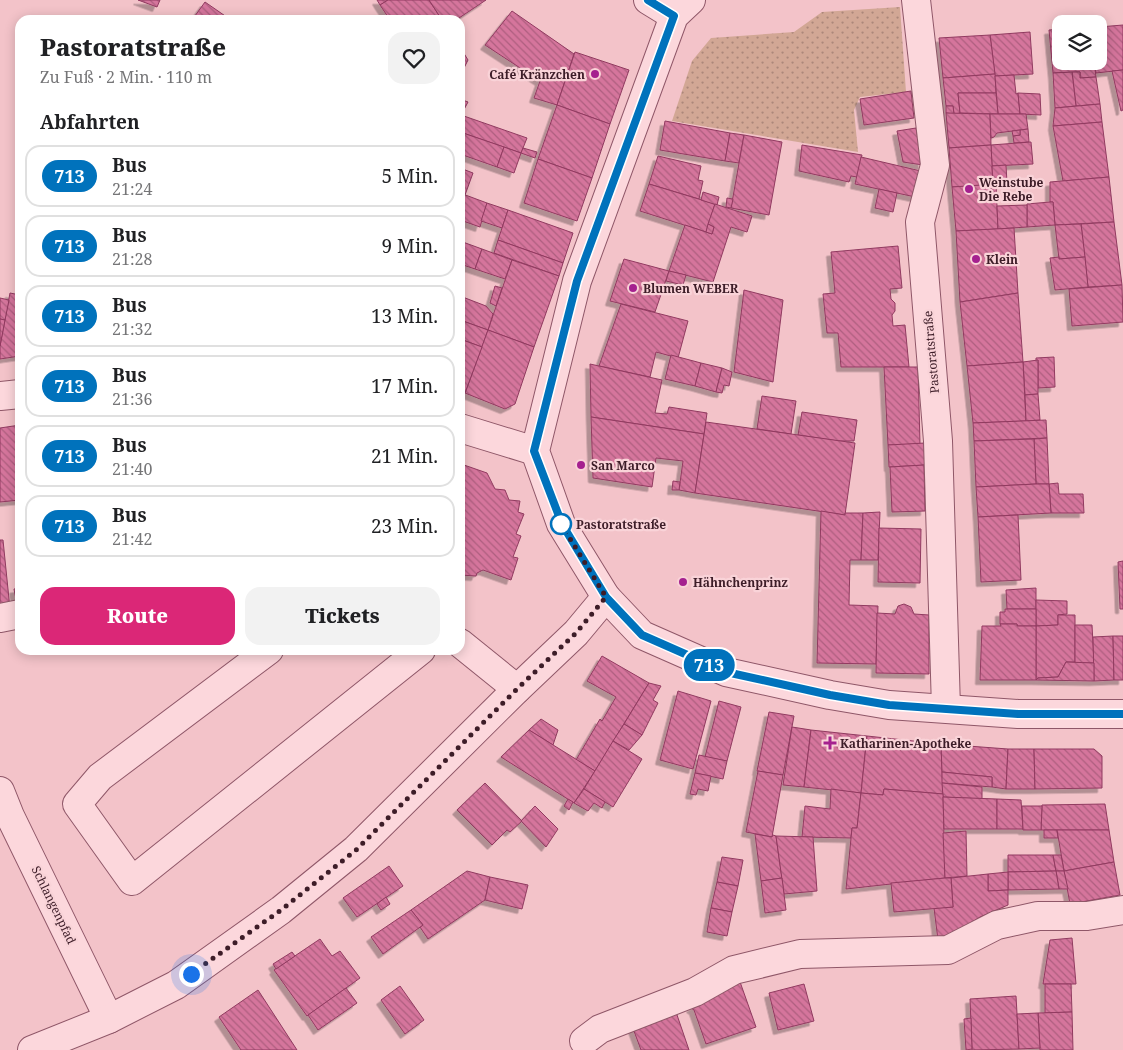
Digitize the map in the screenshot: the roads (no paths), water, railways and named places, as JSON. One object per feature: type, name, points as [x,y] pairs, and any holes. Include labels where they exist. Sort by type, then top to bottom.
[{"type":"street","points":[[648,0],[682,8],[577,281],[534,451],[562,524],[606,597],[642,635],[726,672],[889,705],[1018,714],[1123,714]]},
{"type":"street","name":"Pastoratstraße","points":[[916,0],[935,165],[920,222],[938,441],[946,708]]},
{"type":"street","points":[[0,396],[15,394]]},
{"type":"street","points":[[465,430],[534,451]]},
{"type":"street","points":[[32,1050],[110,1019],[176,985],[288,904],[356,850],[517,689],[576,633],[606,597]]},
{"type":"street","points":[[0,618],[15,615]]},
{"type":"street","points":[[465,647],[517,689]]},
{"type":"street","points":[[262,655],[100,777],[77,804],[132,881],[415,655]]},
{"type":"street","name":"Schlangenpfad","points":[[0,791],[10,816],[110,1019]]},
{"type":"street","points":[[584,1041],[600,1029],[695,992],[734,970],[781,958],[800,954],[948,950],[997,925],[1038,916],[1087,916],[1123,910]]},
{"type":"place","name":"Café Kränzchen","points":[[595,74]]},
{"type":"place","name":"Weinstube Die Rebe","points":[[969,189]]},
{"type":"place","name":"Klein","points":[[976,259]]},
{"type":"place","name":"Blumen WEBER","points":[[633,288]]},
{"type":"place","name":"San Marco","points":[[581,465]]},
{"type":"place","name":"Pastoratstraße","points":[[561,524]]},
{"type":"place","name":"Hähnchenprinz","points":[[683,582]]},
{"type":"place","name":"Katharinen-Apotheke","points":[[830,743]]}]
